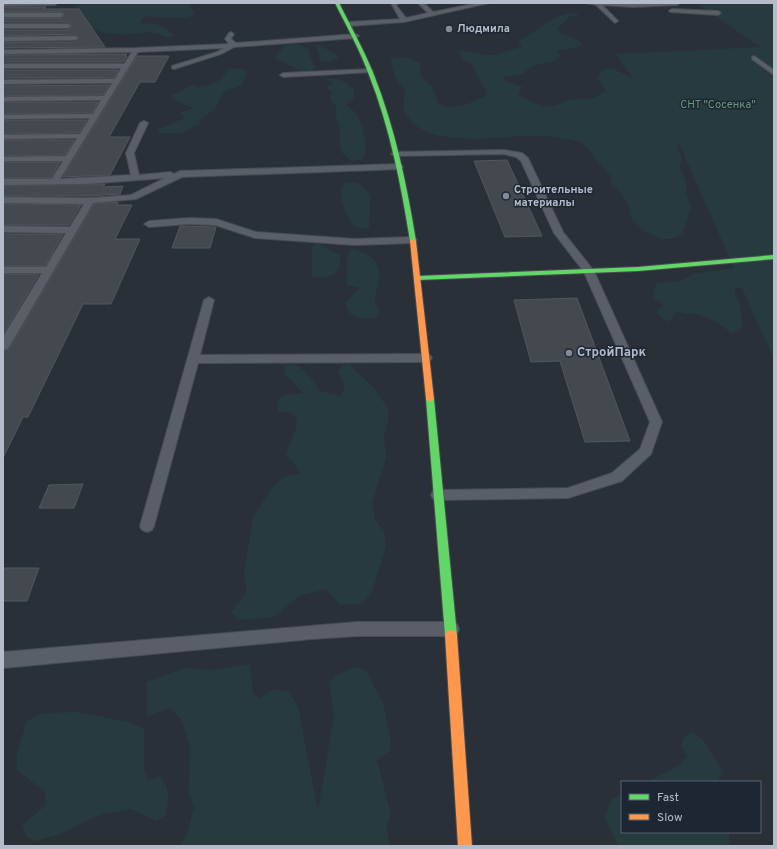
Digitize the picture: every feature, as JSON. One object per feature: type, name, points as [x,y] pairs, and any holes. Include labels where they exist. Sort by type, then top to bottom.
[{"type":"main road","points":[[337,3],[356,36],[381,103],[398,167],[418,278],[451,629],[465,846]]},
{"type":"main road","points":[[418,278],[638,269],[774,257]]},
{"type":"lane","points":[[3,4],[55,3],[82,51]]},
{"type":"lane","points":[[396,3],[393,4],[404,20]]},
{"type":"lane","points":[[421,3],[432,14]]},
{"type":"lane","points":[[450,3],[456,9]]},
{"type":"lane","points":[[349,24],[404,20],[486,3]]},
{"type":"lane","points":[[590,3],[647,5],[676,3]]},
{"type":"lane","points":[[598,4],[615,22]]},
{"type":"lane","points":[[647,5],[672,11],[690,19]]},
{"type":"lane","points":[[672,11],[718,12]]},
{"type":"lane","points":[[3,15],[61,15]]},
{"type":"lane","points":[[3,26],[68,26]]},
{"type":"lane","points":[[231,34],[228,39],[234,45]]},
{"type":"lane","points":[[3,52],[136,50],[234,45],[356,36]]},
{"type":"lane","points":[[3,38],[75,38]]},
{"type":"lane","points":[[174,67],[219,53],[234,45]]},
{"type":"lane","points":[[54,182],[136,50]]},
{"type":"lane","points":[[754,58],[774,73]]},
{"type":"lane","points":[[3,66],[126,66]]},
{"type":"lane","points":[[283,75],[370,71]]},
{"type":"lane","points":[[3,82],[117,81]]},
{"type":"lane","points":[[3,99],[106,98]]},
{"type":"lane","points":[[3,117],[95,116]]},
{"type":"lane","points":[[136,178],[130,154],[144,123]]},
{"type":"lane","points":[[3,137],[82,136]]},
{"type":"lane","points":[[395,154],[504,152],[519,155],[525,160],[559,233],[589,271],[656,422],[646,451],[617,477],[568,494],[438,495]]},
{"type":"lane","points":[[3,159],[68,158]]},
{"type":"lane","points":[[3,182],[86,182],[180,174],[398,167]]},
{"type":"lane","points":[[3,200],[90,200],[133,197],[180,174]]},
{"type":"lane","points":[[3,347],[90,200]]},
{"type":"lane","points":[[149,224],[189,221],[216,222],[255,234],[355,242],[412,240]]},
{"type":"lane","points":[[3,229],[72,230]]},
{"type":"lane","points":[[3,270],[48,270]]},
{"type":"lane","points":[[147,526],[209,300]]},
{"type":"lane","points":[[193,359],[426,358]]},
{"type":"lane","points":[[5,663],[312,632],[357,629],[451,629]]},
{"type":"green space","points":[[74,3],[185,3],[189,5],[195,14],[178,18],[145,16],[141,21],[141,23],[163,26],[174,36],[171,37],[149,33],[113,34],[105,33],[92,27]]},
{"type":"green space","name":"СНТ \"Сосенка\"","points":[[697,3],[774,3],[774,359],[742,288],[735,288],[734,291],[740,305],[743,326],[733,334],[713,320],[704,316],[678,311],[668,322],[657,312],[658,309],[663,307],[662,304],[653,297],[656,283],[681,281],[692,274],[734,268],[681,148],[676,141],[682,159],[679,167],[686,180],[686,193],[691,207],[683,233],[671,239],[663,239],[645,232],[631,218],[628,205],[619,190],[611,183],[611,177],[582,142],[543,136],[468,139],[434,134],[419,128],[404,111],[403,106],[405,92],[395,77],[390,60],[405,58],[413,59],[420,63],[421,77],[432,86],[438,103],[447,107],[462,105],[484,97],[487,94],[475,72],[474,69],[476,68],[461,57],[459,51],[494,55],[522,47],[518,41],[548,22],[573,13],[581,14],[569,17],[558,28],[560,33],[577,39],[582,46],[556,51],[560,56],[558,59],[533,66],[524,73],[516,76],[505,77],[503,80],[523,87],[518,94],[525,99],[540,105],[549,106],[574,99],[594,98],[606,91],[598,79],[603,70],[612,69],[633,79],[616,54],[760,47]]},
{"type":"green space","points":[[286,44],[300,45],[309,49],[311,59],[315,67],[312,71],[308,73],[299,71],[283,62],[276,60],[276,56]]},
{"type":"green space","points":[[319,45],[339,57],[330,62],[320,60],[316,46]]},
{"type":"green space","points":[[233,68],[247,70],[244,81],[239,86],[223,93],[215,109],[200,120],[199,124],[182,133],[160,133],[157,130],[182,119],[185,117],[181,115],[181,112],[194,108],[178,102],[170,95],[191,86],[195,85],[197,87],[212,84],[219,80],[228,69]]},
{"type":"green space","points":[[326,79],[342,81],[354,90],[354,97],[346,105],[357,115],[363,128],[362,131],[366,145],[363,159],[352,161],[342,153],[340,148],[340,130],[335,112],[337,107],[331,101],[330,95],[333,94],[327,87],[333,83]]},
{"type":"green space","points":[[356,182],[361,185],[370,195],[369,228],[364,229],[353,225],[342,200],[341,192],[345,183]]},
{"type":"green space","points":[[317,243],[340,255],[339,267],[334,274],[330,276],[312,276],[312,246]]},
{"type":"green space","points":[[352,249],[365,254],[374,260],[379,270],[375,298],[380,312],[375,318],[361,318],[352,315],[345,303],[359,288],[347,285],[347,261],[349,250]]},
{"type":"green space","points":[[293,364],[302,369],[308,375],[319,391],[341,396],[345,385],[337,372],[343,365],[349,364],[374,388],[387,407],[389,416],[384,436],[386,458],[372,504],[375,519],[384,531],[386,546],[372,593],[361,604],[340,605],[326,589],[299,596],[274,617],[238,620],[231,612],[247,591],[244,573],[253,517],[272,488],[283,477],[301,473],[286,454],[295,431],[297,420],[289,412],[278,413],[278,401],[280,397],[303,393],[284,373],[285,366]]},
{"type":"green space","points":[[250,664],[253,694],[260,698],[273,689],[288,692],[298,706],[318,812],[334,716],[329,683],[337,675],[354,667],[366,671],[383,703],[391,742],[390,751],[377,760],[391,815],[386,828],[390,846],[180,846],[187,834],[194,808],[189,794],[190,747],[181,719],[170,708],[147,716],[147,682],[185,668],[211,670]]},
{"type":"green space","points":[[77,712],[129,722],[144,729],[144,770],[148,780],[160,776],[166,785],[168,800],[165,816],[156,821],[131,809],[102,814],[60,834],[35,841],[27,837],[22,825],[46,805],[45,792],[17,770],[17,753],[27,721],[43,713]]},
{"type":"green space","points":[[692,732],[703,740],[723,771],[718,781],[648,781],[678,766],[687,756],[681,745],[684,737]]},
{"type":"green space","points":[[621,794],[621,833],[729,833],[729,846],[618,846],[605,817],[612,799]]},
{"type":"building","points":[[3,7],[79,9],[105,47],[3,48],[3,42],[75,42],[79,38],[75,34],[3,36],[3,30],[68,30],[72,26],[68,22],[3,22],[3,18],[61,18],[65,15],[61,12],[3,12]]},
{"type":"building","points":[[127,54],[123,62],[3,62],[3,55]]},
{"type":"building","points":[[137,56],[169,56],[155,82],[140,82],[109,137],[130,137],[110,175],[63,177]]},
{"type":"building","points":[[3,70],[118,70],[114,78],[3,78]]},
{"type":"building","points":[[109,85],[103,95],[3,96],[3,86]]},
{"type":"building","points":[[3,102],[98,102],[92,113],[3,114]]},
{"type":"building","points":[[3,120],[87,120],[79,133],[3,134]]},
{"type":"building","points":[[3,140],[74,140],[65,155],[3,156]]},
{"type":"building","points":[[507,160],[542,236],[505,237],[474,161]]},
{"type":"building","points":[[3,162],[60,162],[51,178],[3,178]]},
{"type":"building","points":[[105,184],[103,187],[123,186],[120,194],[90,196],[3,196],[3,186]]},
{"type":"building","points":[[118,202],[117,205],[132,205],[115,239],[140,239],[111,304],[83,304],[28,417],[23,417],[3,458],[3,351],[10,348],[94,204]]},
{"type":"building","points":[[3,204],[81,205],[69,225],[3,225]]},
{"type":"building","points":[[180,226],[216,227],[210,248],[172,248]]},
{"type":"building","points":[[3,234],[63,234],[45,266],[3,266]]},
{"type":"building","points":[[3,274],[39,274],[3,334]]},
{"type":"building","points":[[577,298],[630,441],[585,442],[560,361],[531,362],[514,300]]},
{"type":"building","points":[[83,484],[74,508],[39,508],[49,485]]},
{"type":"building","points":[[3,568],[39,568],[27,601],[3,601]]},
{"type":"traffic: fast","points":[[337,3],[362,52],[380,97],[400,169],[413,241]]},
{"type":"traffic: fast","points":[[418,278],[638,269],[774,257]]},
{"type":"traffic: fast","points":[[430,399],[451,635]]},
{"type":"traffic: slow","points":[[413,241],[430,399]]},
{"type":"traffic: slow","points":[[451,635],[465,846]]},
{"type":"place","name":"Людмила","points":[[449,29]]},
{"type":"place","name":"Строительные материалы","points":[[506,196]]},
{"type":"place","name":"СтройПарк","points":[[569,353]]}]
